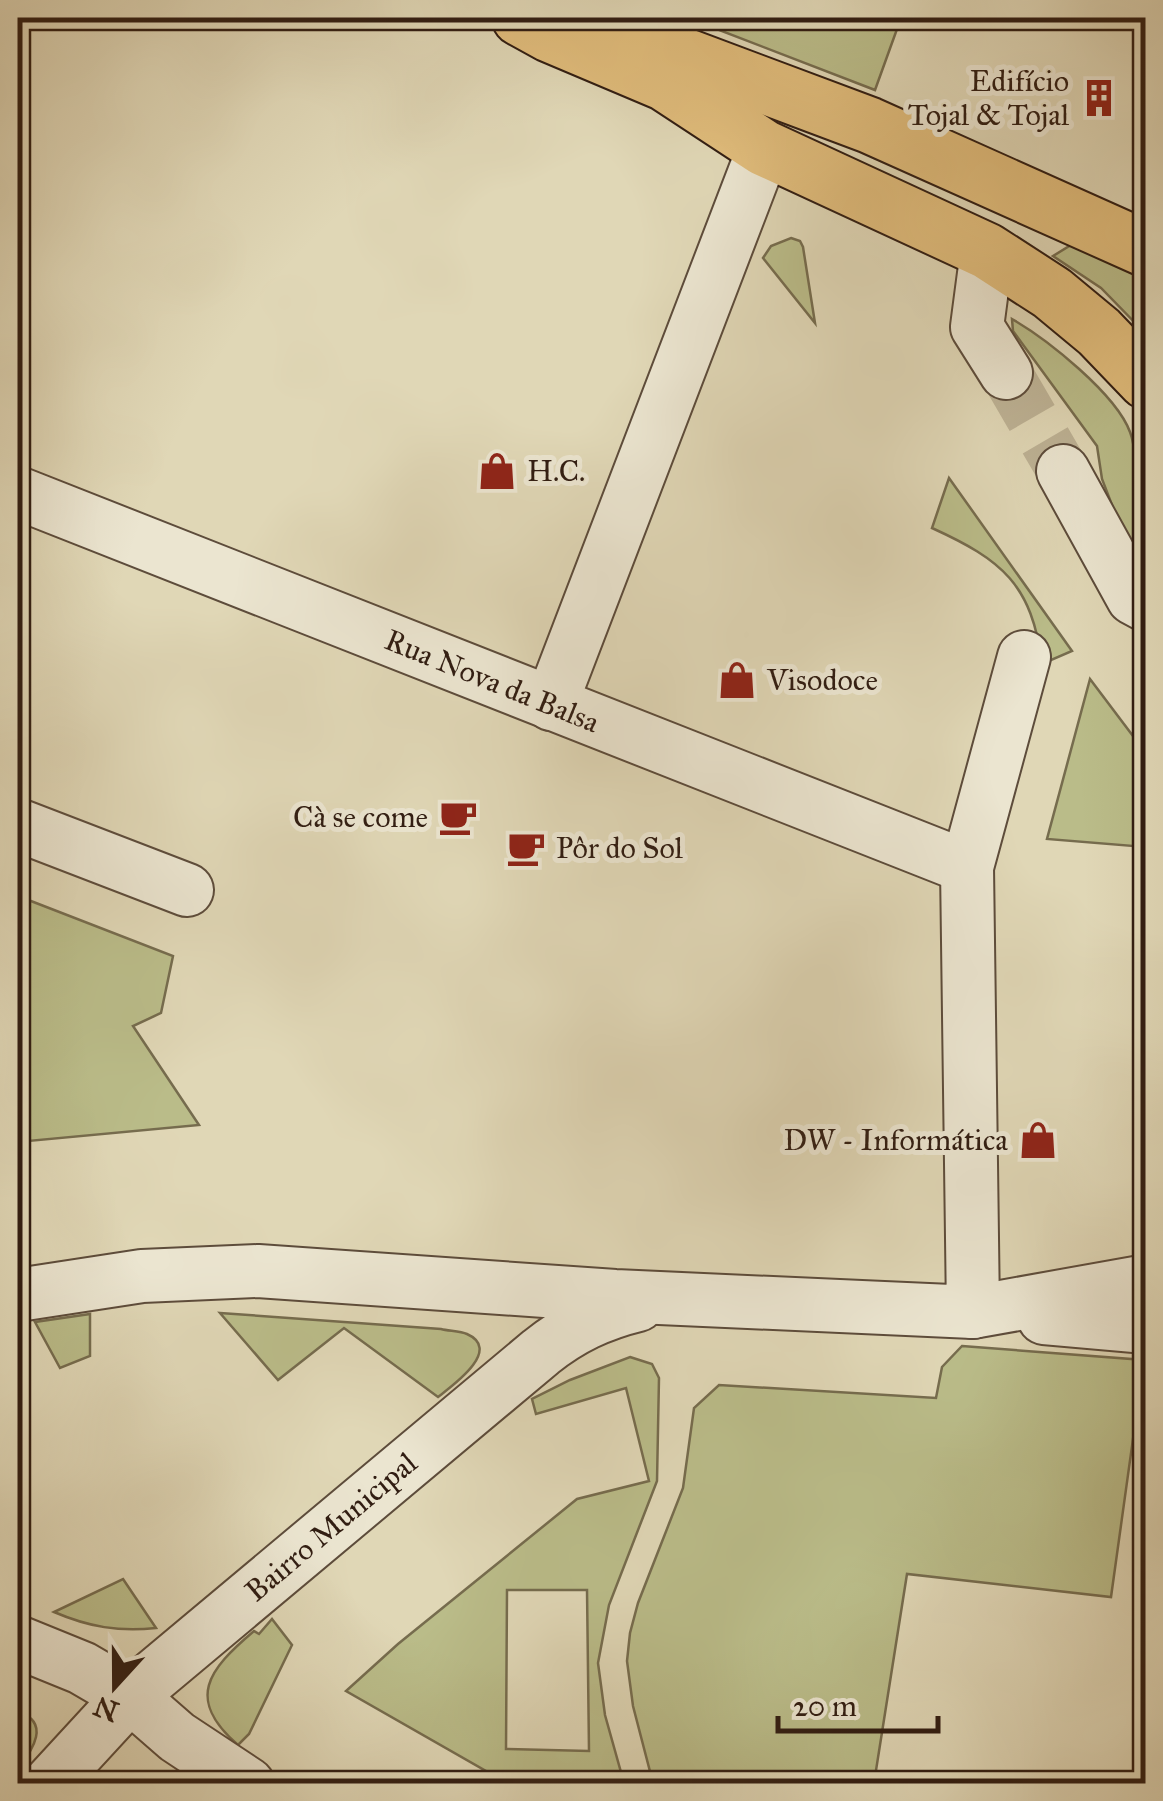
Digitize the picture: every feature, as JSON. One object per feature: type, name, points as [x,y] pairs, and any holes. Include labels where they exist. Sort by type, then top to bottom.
[{"type":"main road","points":[[520,18],[664,82],[764,148],[987,251],[1052,293],[1100,332],[1146,381]]},
{"type":"main road","points":[[585,18],[869,125],[1136,241]]},
{"type":"main road","points":[[764,148],[1024,195]]},
{"type":"street","points":[[551,704],[764,148]]},
{"type":"street","points":[[987,251],[977,328],[1006,372]]},
{"type":"street","points":[[1063,471],[1133,598],[1146,605]]},
{"type":"street","name":"Rua Nova da Balsa","points":[[18,492],[277,577],[551,704],[968,867]]},
{"type":"street","points":[[972,1312],[968,867],[1024,657]]},
{"type":"street","points":[[18,824],[187,890]]},
{"type":"street","points":[[18,1295],[142,1276],[258,1270],[664,1298],[972,1312],[1146,1327]]},
{"type":"street","points":[[972,1312],[1146,1281]]},
{"type":"street","points":[[528,1290],[546,1301],[556,1315],[556,1332],[541,1352]]},
{"type":"street","name":"Bairro Municipal","points":[[49,1784],[130,1696],[541,1352],[594,1318],[664,1298]]},
{"type":"street","points":[[20,1642],[82,1668],[130,1696],[177,1737],[248,1784]]},
{"type":"green space","points":[[688,18],[901,18],[875,90]]},
{"type":"green space","points":[[791,238],[803,247],[815,323],[763,258],[771,246]]},
{"type":"green space","points":[[1071,245],[1145,278],[1145,333],[1101,288],[1053,256]]},
{"type":"green space","points":[[1012,319],[1079,369],[1122,417],[1134,449],[1145,565],[1127,544],[1102,479],[1097,446],[1013,331]]},
{"type":"green space","points":[[949,478],[1072,651],[1042,664],[1030,614],[1010,578],[977,552],[932,528]]},
{"type":"green space","points":[[1090,679],[1145,752],[1145,847],[1047,839]]},
{"type":"green space","points":[[18,896],[173,956],[161,1013],[133,1026],[199,1125],[18,1142]]},
{"type":"green space","points":[[1145,908],[1145,1029],[1134,1028]]},
{"type":"green space","points":[[220,1313],[441,1329],[467,1334],[480,1349],[471,1367],[438,1397],[344,1328],[278,1380]]},
{"type":"green space","points":[[90,1314],[90,1356],[60,1368],[35,1322]]},
{"type":"green space","points":[[962,1346],[1144,1360],[1111,1597],[907,1574],[874,1783],[653,1783],[633,1706],[627,1661],[630,1633],[683,1488],[694,1408],[719,1385],[936,1398],[942,1367]]},
{"type":"green space","points":[[630,1357],[652,1364],[659,1378],[657,1481],[609,1605],[598,1663],[605,1715],[624,1783],[507,1783],[346,1691],[577,1499],[649,1481],[626,1388],[536,1414],[532,1399]],"holes":[[[507,1590],[587,1590],[589,1751],[506,1749]]]},
{"type":"green space","points":[[123,1579],[156,1628],[104,1627],[54,1612]]},
{"type":"green space","points":[[272,1619],[292,1645],[249,1734],[238,1745],[212,1713],[209,1685],[225,1659]]},
{"type":"green space","points":[[18,1712],[34,1722],[36,1737],[18,1768]]},
{"type":"tunnel","points":[[1006,373],[1063,471]]},
{"type":"place","name":"Edifício Tojal & Tojal","points":[[1099,98]]},
{"type":"place","name":"H.C.","points":[[497,471]]},
{"type":"place","name":"Visodoce","points":[[737,680]]},
{"type":"place","name":"Cà se come","points":[[458,817]]},
{"type":"place","name":"Pôr do Sol","points":[[526,848]]},
{"type":"place","name":"DW - Informática","points":[[1038,1140]]}]
